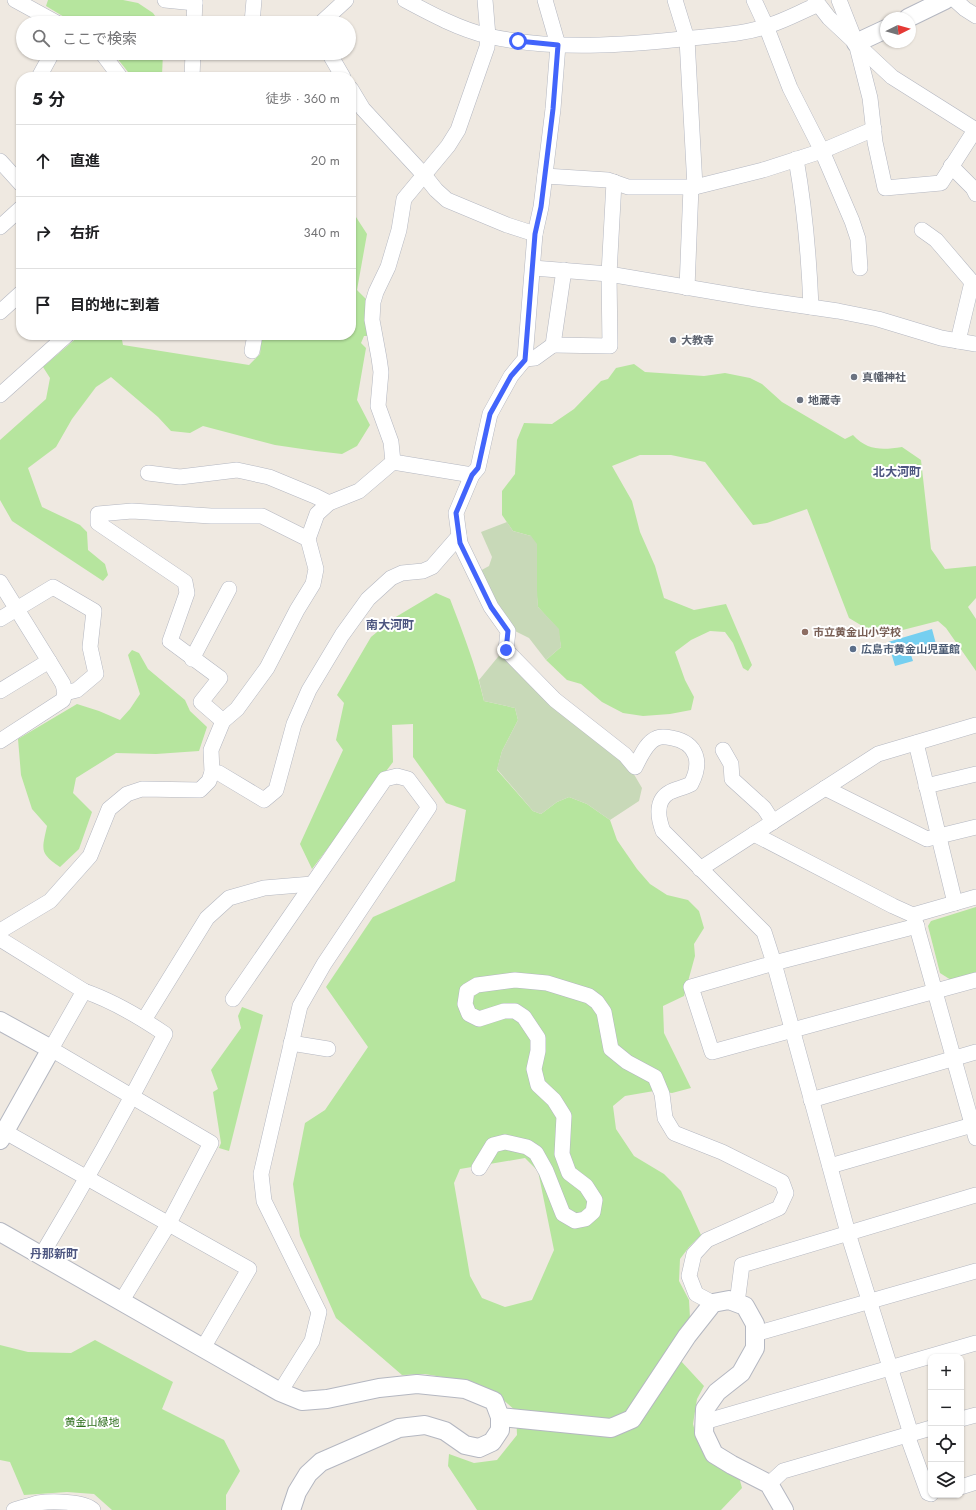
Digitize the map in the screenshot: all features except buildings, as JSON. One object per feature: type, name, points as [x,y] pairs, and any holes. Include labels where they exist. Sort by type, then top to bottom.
[{"type":"street","points":[[15,0],[44,16]]},
{"type":"street","points":[[165,0],[195,1],[194,16]]},
{"type":"street","points":[[253,16],[254,0]]},
{"type":"street","points":[[329,16],[346,0]]},
{"type":"street","points":[[405,0],[471,31],[488,36],[531,44],[558,45],[642,43],[741,33],[766,26],[816,2],[829,18],[856,43],[892,77],[976,130],[941,183],[885,188],[870,98],[856,43],[839,0]]},
{"type":"street","points":[[393,462],[391,442],[378,406],[381,372],[372,312],[376,292],[390,260],[404,199],[448,146],[458,130],[487,47],[488,36],[485,0]]},
{"type":"street","points":[[545,0],[558,45],[553,109],[541,207],[535,234],[525,360],[511,376],[490,414],[478,468],[472,475],[456,513],[460,543],[491,607],[508,631],[506,650],[555,700],[625,755],[635,767],[646,747],[656,738],[666,737],[677,739],[687,743],[694,751],[698,762],[696,775],[691,784],[669,793],[660,803],[658,817],[663,831],[764,932],[774,963],[848,1233],[891,1368],[909,1434],[928,1493]]},
{"type":"street","points":[[674,0],[687,39],[693,187],[687,288]]},
{"type":"street","points":[[754,0],[766,26],[790,88],[822,151],[852,221],[858,239],[860,268]]},
{"type":"street","points":[[916,14],[945,0]]},
{"type":"street","points":[[955,0],[976,16]]},
{"type":"street","points":[[856,43],[880,32]]},
{"type":"street","points":[[42,72],[48,60]]},
{"type":"street","points":[[107,60],[116,72]]},
{"type":"street","points":[[192,72],[193,60]]},
{"type":"street","points":[[332,60],[340,72]]},
{"type":"street","points":[[356,97],[363,109],[436,190],[447,200],[508,225],[535,234]]},
{"type":"street","points":[[544,176],[608,180],[628,187],[693,187],[763,170],[796,160],[822,151],[874,129]]},
{"type":"street","points":[[796,160],[802,196],[812,307]]},
{"type":"street","points":[[0,161],[16,179]]},
{"type":"street","points":[[952,166],[974,188],[976,194]]},
{"type":"street","points":[[525,360],[535,358],[553,345],[610,346],[609,274],[614,182]]},
{"type":"street","points":[[0,227],[16,213]]},
{"type":"street","points":[[922,230],[936,240],[972,282],[958,341]]},
{"type":"street","points":[[533,268],[609,274],[687,288],[838,311],[878,319],[941,338],[976,344]]},
{"type":"street","points":[[553,345],[564,270]]},
{"type":"street","points":[[0,312],[16,298]]},
{"type":"street","points":[[0,395],[61,340]]},
{"type":"street","points":[[252,351],[254,340]]},
{"type":"street","points":[[393,462],[472,475]]},
{"type":"street","points":[[41,1256],[88,1178],[133,1097],[165,1034],[144,1020],[96,995],[84,991],[2,942],[50,901],[90,856],[109,809],[127,794],[142,789],[200,790],[209,781],[212,772],[211,750],[223,721],[237,709],[266,668],[297,610],[313,584],[316,568],[308,539],[317,514],[329,503],[359,492],[393,462]]},
{"type":"street","points":[[148,473],[180,477],[237,470],[269,477],[329,503]]},
{"type":"street","points":[[223,721],[202,702],[220,678],[170,641],[187,593],[185,582],[98,524],[98,514],[132,511],[211,516],[262,516],[308,539]]},
{"type":"street","points":[[212,772],[219,773],[264,800],[276,790],[294,724],[309,690],[342,636],[368,599],[391,578],[402,573],[423,571],[432,567],[459,536]]},
{"type":"street","points":[[0,582],[63,684],[65,693],[63,700],[0,740]]},
{"type":"street","points":[[0,619],[53,587],[94,611],[90,647],[96,674],[78,690],[65,693]]},
{"type":"street","points":[[192,658],[229,589]]},
{"type":"street","points":[[0,691],[49,661]]},
{"type":"street","points":[[700,869],[878,754],[976,725]]},
{"type":"street","points":[[916,743],[954,903]]},
{"type":"street","points":[[723,750],[731,764],[732,779],[764,808],[773,822]]},
{"type":"street","points":[[926,786],[976,774]]},
{"type":"street","points":[[233,999],[385,780],[397,776],[408,779],[429,807],[320,970],[300,1006],[261,1174],[264,1201],[318,1312],[312,1341],[280,1392]]},
{"type":"street","points":[[825,788],[927,839],[976,827]]},
{"type":"street","points":[[754,834],[893,906],[915,920],[975,1129],[830,1166]]},
{"type":"street","points":[[144,1020],[207,918],[229,898],[264,888],[312,884]]},
{"type":"street","points":[[976,897],[954,903],[915,920],[691,987],[712,1052],[976,980]]},
{"type":"street","points":[[479,1168],[493,1145],[505,1142],[527,1147],[536,1153],[546,1171],[563,1214],[574,1221],[585,1219],[593,1212],[595,1200],[586,1186],[570,1173],[562,1154],[564,1116],[554,1100],[538,1085],[534,1069],[538,1051],[538,1038],[524,1017],[516,1011],[504,1011],[479,1019],[469,1014],[465,1004],[467,991],[477,985],[515,980],[547,983],[589,996],[597,1002],[604,1012],[611,1050],[627,1062],[654,1077],[662,1094],[665,1118],[674,1133],[722,1152],[782,1182],[786,1193],[779,1208],[707,1240],[694,1254],[689,1276],[696,1294],[713,1303],[729,1300],[745,1306],[755,1324],[755,1348],[741,1373],[717,1392],[705,1409],[704,1433],[714,1454],[768,1484],[784,1510]]},
{"type":"street","points":[[84,991],[2,1133],[88,1178],[249,1268],[203,1348]]},
{"type":"street","points":[[0,1021],[51,1049],[211,1143],[169,1223],[122,1302]]},
{"type":"street","points":[[291,1043],[328,1049]]},
{"type":"street","points":[[811,1100],[976,1052]]},
{"type":"street","points":[[737,1303],[742,1265],[976,1195]]},
{"type":"street","points":[[0,1232],[280,1392],[302,1401],[327,1400],[379,1388],[417,1384],[465,1389],[494,1401],[500,1417],[500,1430],[492,1442],[479,1448],[465,1445],[445,1431],[424,1425],[399,1428],[321,1462],[308,1474],[297,1492],[291,1510]]},
{"type":"street","points":[[755,1334],[976,1271]]},
{"type":"street","points":[[500,1417],[611,1428],[632,1419],[687,1336],[713,1303]]},
{"type":"street","points":[[704,1422],[976,1343]]},
{"type":"street","points":[[964,1418],[976,1415]]},
{"type":"street","points":[[768,1484],[783,1471],[928,1429]]},
{"type":"street","points":[[964,1486],[976,1482]]},
{"type":"street","points":[[14,1510],[38,1503],[62,1502],[90,1506],[93,1510]]},
{"type":"green space","points":[[48,0],[123,0],[138,3],[155,16],[62,16],[46,6]]},
{"type":"green space","points":[[119,60],[163,60],[162,72],[128,72]]},
{"type":"green space","points":[[356,217],[367,234],[357,290],[366,299],[369,336],[364,336],[361,343],[366,348],[357,400],[370,425],[357,446],[342,454],[275,445],[203,426],[190,433],[171,431],[158,417],[111,377],[96,387],[72,419],[56,447],[28,468],[42,507],[80,525],[87,532],[88,550],[105,564],[108,575],[103,581],[12,521],[0,500],[0,440],[46,399],[50,378],[43,367],[74,340],[122,340],[123,345],[249,365],[260,354],[261,340],[356,340]]},
{"type":"green space","points":[[634,364],[645,372],[704,376],[725,373],[750,378],[762,384],[782,402],[845,439],[853,435],[870,447],[888,449],[902,447],[921,460],[931,549],[945,569],[976,566],[976,598],[968,607],[976,619],[976,671],[946,628],[938,621],[879,636],[849,618],[807,509],[767,523],[753,525],[705,462],[671,455],[640,455],[612,466],[632,501],[640,532],[655,566],[664,598],[694,610],[726,604],[752,665],[748,671],[743,668],[733,643],[725,632],[710,631],[691,640],[675,652],[685,680],[694,697],[691,710],[670,714],[643,716],[623,713],[602,702],[581,684],[567,680],[546,660],[561,647],[558,629],[538,607],[531,536],[513,531],[502,515],[502,491],[515,474],[517,440],[524,423],[552,424],[574,409],[601,381],[608,379],[616,368]]},
{"type":"green space","points":[[507,522],[513,531],[531,536],[537,544],[538,607],[559,629],[561,647],[546,660],[529,638],[511,629],[478,572],[489,566],[492,557],[481,532]]},
{"type":"green space","points":[[436,593],[450,599],[473,662],[484,701],[515,708],[518,720],[502,751],[497,770],[533,811],[541,814],[557,802],[569,797],[587,804],[610,820],[617,840],[637,869],[650,884],[667,895],[688,900],[699,911],[704,928],[694,944],[695,956],[684,996],[663,1006],[664,1033],[691,1088],[672,1093],[654,1091],[625,1096],[613,1106],[616,1129],[634,1156],[664,1174],[681,1191],[701,1235],[680,1259],[679,1281],[689,1300],[690,1318],[668,1347],[704,1386],[697,1399],[693,1424],[699,1445],[713,1464],[739,1477],[742,1488],[721,1510],[477,1510],[448,1466],[449,1454],[474,1463],[497,1460],[517,1435],[516,1411],[500,1397],[471,1382],[425,1374],[402,1375],[336,1318],[300,1236],[293,1184],[305,1123],[325,1110],[368,1047],[326,987],[373,917],[455,881],[466,810],[446,803],[413,757],[413,724],[392,725],[393,762],[312,869],[300,844],[343,750],[336,740],[344,703],[337,695],[371,637],[394,618]],"holes":[[[525,1158],[538,1171],[554,1250],[532,1300],[505,1307],[482,1298],[470,1276],[454,1183],[460,1169]]]},
{"type":"green space","points":[[132,650],[139,653],[148,669],[185,700],[190,711],[207,727],[199,751],[156,754],[116,753],[76,778],[73,793],[92,812],[79,849],[60,867],[45,854],[43,846],[47,826],[32,809],[21,775],[18,739],[77,704],[120,720],[130,709],[140,694],[128,655]]},
{"type":"green space","points":[[502,652],[625,759],[642,788],[639,801],[610,820],[587,804],[569,797],[557,802],[541,814],[533,811],[497,769],[502,751],[518,720],[515,708],[484,701],[479,680]]},
{"type":"green space","points":[[976,907],[976,973],[951,980],[940,973],[928,926],[931,921]]},
{"type":"green space","points":[[242,1007],[263,1015],[229,1151],[219,1148],[221,1143],[213,1092],[218,1089],[211,1070],[241,1028],[238,1016]]},
{"type":"green space","name":"黄金山緑地","points":[[95,1340],[173,1382],[162,1409],[224,1440],[240,1471],[226,1495],[226,1510],[112,1510],[94,1494],[67,1492],[24,1495],[10,1462],[0,1460],[0,1345],[28,1352],[71,1353]]},
{"type":"water","points":[[932,629],[936,644],[910,652],[913,661],[895,666],[888,642]]},
{"type":"place","name":"大教寺","points":[[673,340]]},
{"type":"place","name":"真幡神社","points":[[854,377]]},
{"type":"place","name":"地蔵寺","points":[[800,400]]},
{"type":"place","name":"市立黄金山小学校","points":[[805,632]]},
{"type":"place","name":"広島市黄金山児童館","points":[[853,649]]},
{"type":"district","name":"北大河町","points":[[897,472]]},
{"type":"district","name":"南大河町","points":[[390,625]]},
{"type":"district","name":"丹那新町","points":[[54,1254]]},
{"type":"route","points":[[506,650],[508,631],[491,607],[460,543],[456,513],[472,475],[478,468],[490,414],[511,376],[525,360],[535,234],[541,207],[553,109],[558,45],[531,44],[518,41]]}]
